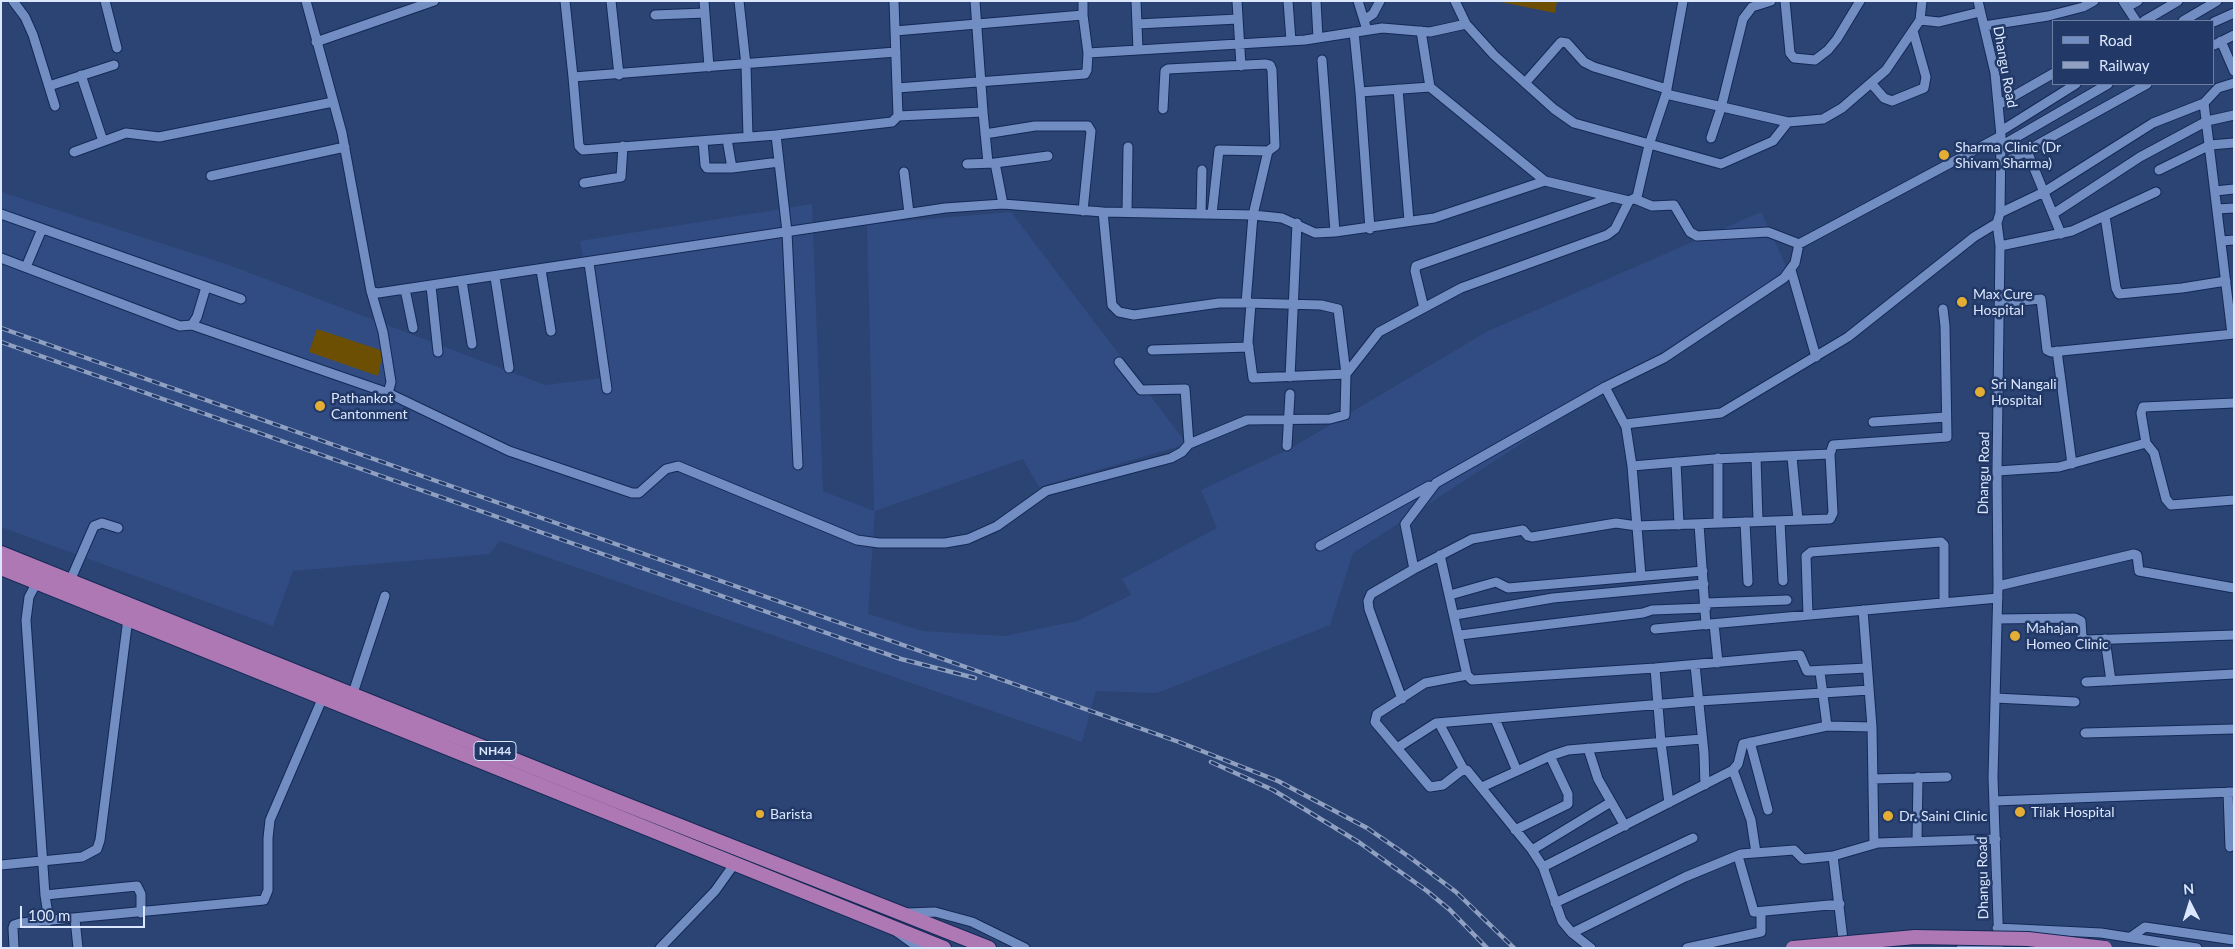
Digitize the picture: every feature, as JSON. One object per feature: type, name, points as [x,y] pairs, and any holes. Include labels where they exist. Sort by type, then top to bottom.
[{"type":"highway","name":"NH44","points":[[1,553],[989,948]]},
{"type":"highway","name":"NH44","points":[[1,568],[886,923],[944,948]]},
{"type":"highway","points":[[380,720],[386,707]]},
{"type":"highway","points":[[1792,948],[1914,937],[2028,939],[2105,948]]},
{"type":"street","points":[[13,1],[25,17],[34,35],[55,106]]},
{"type":"street","points":[[105,1],[117,48]]},
{"type":"street","points":[[306,1],[345,147],[371,291],[383,332],[391,382],[388,393]]},
{"type":"street","points":[[316,42],[434,1]]},
{"type":"street","points":[[565,1],[580,148],[583,150],[776,135],[892,122],[898,116],[983,112]]},
{"type":"street","points":[[610,1],[619,75]]},
{"type":"street","points":[[704,1],[709,67]]},
{"type":"street","points":[[739,1],[746,65],[748,137]]},
{"type":"street","points":[[894,1],[898,116]]},
{"type":"street","points":[[975,1],[975,24],[985,134],[1003,204]]},
{"type":"street","points":[[897,88],[1084,74],[1088,70],[1088,52],[1083,1]]},
{"type":"street","points":[[1136,1],[1138,50]]},
{"type":"street","points":[[1237,1],[1241,66]]},
{"type":"street","points":[[1288,1],[1290,41]]},
{"type":"street","points":[[1316,1],[1318,38]]},
{"type":"street","points":[[1358,1],[1367,30]]},
{"type":"street","points":[[1364,20],[1373,14],[1380,1]]},
{"type":"street","points":[[1455,1],[1466,24],[1494,56],[1554,109],[1574,123],[1715,163],[1726,163],[1773,142],[1788,122]]},
{"type":"street","points":[[1268,151],[1253,215],[1249,347],[1253,378],[1346,374],[1380,332],[1461,288],[1607,235],[1615,229],[1632,200],[1666,91],[1683,1]]},
{"type":"street","points":[[1711,138],[1721,108],[1744,19],[1752,7],[1771,1]]},
{"type":"street","points":[[1784,1],[1790,53],[1794,58],[1815,60],[1837,40],[1860,1]]},
{"type":"street","points":[[1525,84],[1561,42],[1567,43],[1584,62],[1594,67],[1721,108],[1788,122],[1823,119],[1832,115],[1894,61],[1920,20],[1922,1]]},
{"type":"street","name":"Dhangu Road","points":[[1978,1],[1995,73],[2002,146],[1999,166],[2000,213],[1997,223],[2000,246],[2000,303],[1997,471],[1998,618],[1994,801],[1999,948]]},
{"type":"street","points":[[1984,26],[2048,16],[2083,7],[2094,1]]},
{"type":"street","points":[[2135,20],[2125,4],[2138,1]]},
{"type":"street","points":[[2146,20],[2178,1]]},
{"type":"street","points":[[2184,20],[2217,1]]},
{"type":"street","points":[[1920,20],[1939,22],[1980,12]]},
{"type":"street","points":[[655,15],[705,13]]},
{"type":"street","points":[[2215,22],[2234,13]]},
{"type":"street","points":[[895,31],[1084,15]]},
{"type":"street","points":[[1137,24],[1238,19]]},
{"type":"street","points":[[1088,52],[1290,41],[1382,28],[1430,32],[1466,24]]},
{"type":"street","points":[[1421,31],[1430,87],[1545,181],[1610,198],[1632,200],[1652,206],[1674,205],[1690,232],[1696,236],[1768,232],[1799,244]]},
{"type":"street","points":[[1871,83],[1884,98],[1892,101],[1924,88],[1926,77],[1913,31]]},
{"type":"street","points":[[1354,32],[1370,229]]},
{"type":"street","points":[[2234,35],[2217,43],[2234,71]]},
{"type":"street","points":[[573,77],[619,75],[896,52]]},
{"type":"street","points":[[1322,60],[1335,232]]},
{"type":"street","points":[[49,86],[114,65]]},
{"type":"street","points":[[1163,109],[1165,71],[1168,69],[1270,65],[1272,70],[1275,146],[1268,151],[1219,150],[1212,214]]},
{"type":"street","points":[[1998,104],[2052,74]]},
{"type":"street","points":[[82,75],[103,141]]},
{"type":"street","points":[[2000,213],[2044,192],[2153,122],[2204,102],[2218,88],[2234,83]]},
{"type":"street","points":[[1320,546],[1605,387],[1664,358],[1784,278],[1791,270],[1799,244],[2001,133],[2074,85]]},
{"type":"street","points":[[2002,146],[2106,85]]},
{"type":"street","points":[[1999,166],[2145,85]]},
{"type":"street","points":[[1360,92],[1430,87]]},
{"type":"street","points":[[1398,89],[1409,221]]},
{"type":"street","points":[[74,152],[131,133],[159,137],[333,102]]},
{"type":"street","points":[[2000,303],[2041,299],[2047,350],[2051,352],[2233,334],[2208,121],[2204,102]]},
{"type":"street","points":[[2053,214],[2140,156],[2208,121],[2234,116]]},
{"type":"street","points":[[985,134],[1035,126],[1088,126],[1090,130],[1083,211]]},
{"type":"street","points":[[776,135],[786,232],[798,465]]},
{"type":"street","points":[[727,139],[732,168]]},
{"type":"street","points":[[703,141],[706,167],[732,168],[779,162]]},
{"type":"street","points":[[2159,170],[2210,145],[2234,143]]},
{"type":"street","points":[[584,184],[621,177],[623,146]]},
{"type":"street","points":[[210,176],[345,147]]},
{"type":"street","points":[[1127,212],[1128,147]]},
{"type":"street","points":[[2027,151],[2061,234]]},
{"type":"street","points":[[967,164],[1048,156]]},
{"type":"street","points":[[1200,214],[1202,170]]},
{"type":"street","points":[[904,172],[909,213]]},
{"type":"street","points":[[371,291],[378,293],[495,277],[945,208],[1003,204],[1103,212],[1253,215],[1282,218],[1297,223],[1315,233],[1370,229],[1434,218],[1545,181]]},
{"type":"street","points":[[2215,191],[2234,189]]},
{"type":"street","points":[[2000,246],[2072,231],[2156,192]]},
{"type":"street","points":[[1424,308],[1415,271],[1416,266],[1610,198]]},
{"type":"street","points":[[2217,209],[2234,208]]},
{"type":"street","points":[[1,258],[180,326],[192,325],[388,393],[508,451],[632,493],[639,493],[670,466],[678,466],[857,540],[879,543],[945,543],[968,539],[997,526],[1046,491],[1171,458],[1182,452],[1189,444],[1241,421],[1330,419],[1346,415],[1346,374],[1338,309],[1321,305],[1218,303],[1134,314],[1116,310],[1111,300],[1103,212]]},
{"type":"street","points":[[1,214],[241,299]]},
{"type":"street","points":[[2105,216],[2116,288],[2119,294],[2182,288],[2226,280]]},
{"type":"street","points":[[1290,377],[1297,223]]},
{"type":"street","points":[[1624,424],[1721,413],[1848,337],[1974,237],[1997,223]]},
{"type":"street","points":[[26,267],[42,229]]},
{"type":"street","points":[[2221,241],[2234,240]]},
{"type":"street","points":[[589,263],[607,389]]},
{"type":"street","points":[[541,270],[550,331]]},
{"type":"street","points":[[1791,270],[1816,357]]},
{"type":"street","points":[[495,277],[509,368]]},
{"type":"street","points":[[462,281],[472,344]]},
{"type":"street","points":[[431,286],[438,352]]},
{"type":"street","points":[[192,325],[197,317],[206,287]]},
{"type":"street","points":[[405,289],[413,328]]},
{"type":"street","points":[[1402,699],[1369,609],[1368,601],[1371,594],[1472,539],[1523,530],[1528,536],[1532,537],[1616,523],[1637,526],[1830,519],[1832,516],[1830,454],[1834,444],[1947,437],[1943,309]]},
{"type":"street","points":[[1152,350],[1249,347]]},
{"type":"street","points":[[2057,351],[2072,464]]},
{"type":"street","points":[[1119,362],[1141,390],[1185,389],[1189,444]]},
{"type":"street","points":[[1605,387],[1624,424],[1632,466],[1641,576]]},
{"type":"street","points":[[1287,446],[1290,394]]},
{"type":"street","points":[[2234,403],[2143,407],[2141,413],[2146,443],[2154,453],[2166,499],[2171,505],[2234,500]]},
{"type":"street","points":[[1874,422],[1946,417]]},
{"type":"street","points":[[1997,471],[2059,468],[2146,443]]},
{"type":"street","points":[[1632,466],[1718,458],[1830,454]]},
{"type":"street","points":[[1792,456],[1798,520]]},
{"type":"street","points":[[1756,457],[1758,522]]},
{"type":"street","points":[[1718,458],[1718,523]]},
{"type":"street","points":[[1676,462],[1679,525]]},
{"type":"street","points":[[1414,569],[1405,534],[1406,522],[1436,483]]},
{"type":"street","points":[[1780,521],[1783,580]]},
{"type":"street","points":[[1744,522],[1748,582]]},
{"type":"street","points":[[70,581],[94,526],[102,523],[118,528]]},
{"type":"street","points":[[1699,524],[1706,605],[1718,663]]},
{"type":"street","points":[[1808,615],[1806,556],[1811,552],[1941,542],[1944,545],[1944,603]]},
{"type":"street","points":[[1998,586],[2134,554],[2137,555],[2139,571],[2234,588]]},
{"type":"street","points":[[1440,555],[1460,635],[1467,674],[1473,680],[1695,665],[1800,655],[1804,669],[1820,672],[1867,668]]},
{"type":"street","points":[[1450,595],[1496,582],[1508,588],[1703,571]]},
{"type":"street","points":[[37,582],[29,597],[26,620],[45,895],[49,921]]},
{"type":"street","points":[[1455,615],[1553,598],[1704,584]]},
{"type":"street","points":[[353,693],[385,596]]},
{"type":"street","points":[[1655,629],[1998,598]]},
{"type":"street","points":[[1460,635],[1643,613],[1652,610],[1787,600]]},
{"type":"street","points":[[1862,610],[1872,727],[1874,844]]},
{"type":"street","points":[[1,865],[43,862],[90,854],[97,849],[100,840],[128,618]]},
{"type":"street","points":[[1998,618],[2075,618],[2080,621],[2083,639],[2234,634]]},
{"type":"street","points":[[2105,639],[2111,681]]},
{"type":"street","points":[[1695,665],[1705,785]]},
{"type":"street","points":[[1655,668],[1668,804]]},
{"type":"street","points":[[1820,672],[1827,726]]},
{"type":"street","points":[[1464,770],[1443,786],[1430,787],[1374,719],[1377,714],[1425,683],[1467,674]]},
{"type":"street","points":[[2086,682],[2234,674]]},
{"type":"street","points":[[1397,748],[1439,723],[1658,706],[1699,701],[1869,690]]},
{"type":"street","points":[[14,948],[14,925],[264,900],[268,890],[270,820],[322,697]]},
{"type":"street","points":[[1995,698],[2075,702]]},
{"type":"street","points":[[1495,719],[1517,771]]},
{"type":"street","points":[[1439,723],[1464,770],[1482,788],[1532,850],[1543,867],[1562,921],[1572,933],[1591,948]]},
{"type":"street","points":[[1543,867],[1733,770],[1738,764],[1742,745],[1827,726],[1872,727]]},
{"type":"street","points":[[2085,733],[2234,729]]},
{"type":"street","points":[[1482,788],[1550,756],[1568,750],[1702,740]]},
{"type":"street","points":[[1750,742],[1768,810]]},
{"type":"street","points":[[1588,748],[1598,779],[1625,826]]},
{"type":"street","points":[[1515,830],[1568,804],[1568,794],[1550,756]]},
{"type":"street","points":[[1733,770],[1751,820],[1756,853]]},
{"type":"street","points":[[1917,841],[1918,777]]},
{"type":"street","points":[[1874,779],[1946,777]]},
{"type":"street","points":[[1994,801],[2231,792],[2230,847]]},
{"type":"street","points":[[1532,850],[1611,802]]},
{"type":"street","points":[[1556,903],[1692,838]]},
{"type":"street","points":[[1572,933],[1686,877],[1738,856],[1794,850],[1801,858],[1833,856],[1874,844],[1996,839]]},
{"type":"street","points":[[1738,856],[1753,910],[1761,912],[1840,904]]},
{"type":"street","points":[[1833,856],[1844,948]]},
{"type":"street","points":[[660,948],[715,891],[736,863]]},
{"type":"street","points":[[45,895],[137,886],[141,894],[141,913]]},
{"type":"street","points":[[900,913],[935,912],[972,922],[1025,948]]},
{"type":"street","points":[[1687,948],[1762,932],[1761,912]]},
{"type":"street","points":[[75,919],[78,948]]},
{"type":"street","points":[[886,923],[907,941],[919,948]]},
{"type":"street","points":[[2131,937],[2146,927],[2234,940]]},
{"type":"street","points":[[1997,928],[2101,933],[2197,948]]},
{"type":"street","points":[[1961,948],[1999,948]]},
{"type":"shaded area","points":[[1496,1],[1557,1],[1555,13]]},
{"type":"shaded area","points":[[1,192],[229,265],[545,385],[603,378],[580,241],[812,204],[823,491],[874,511],[867,224],[1011,212],[1187,444],[1039,487],[1023,459],[875,511],[868,614],[923,631],[1004,636],[1077,621],[1131,595],[1122,579],[1217,528],[1201,490],[1293,447],[1486,332],[1761,212],[1788,270],[1353,553],[1330,625],[1157,693],[1096,691],[1082,742],[500,541],[489,554],[293,571],[273,626],[1,527]]},
{"type":"shaded area","points":[[317,329],[383,351],[378,376],[309,352]]},
{"type":"railway","points":[[1,328],[1179,742],[1278,781],[1367,828],[1408,856],[1456,892],[1514,948]]},
{"type":"railway","points":[[1,342],[901,659],[975,678]]},
{"type":"railway","points":[[1211,762],[1273,790],[1360,843],[1427,891],[1450,910],[1487,948]]},
{"type":"place","name":"Sharma Clinic (Dr Shivam Sharma)","points":[[1944,155]]},
{"type":"place","name":"Max Cure Hospital","points":[[1962,302]]},
{"type":"place","name":"Sri Nangali Hospital","points":[[1980,392]]},
{"type":"place","name":"Pathankot Cantonment","points":[[320,406]]},
{"type":"place","name":"Mahajan Homeo Clinic","points":[[2015,636]]},
{"type":"place","name":"Tilak Hospital","points":[[2020,812]]},
{"type":"place","name":"Barista","points":[[760,814]]},
{"type":"place","name":"Dr. Saini Clinic","points":[[1888,816]]}]
